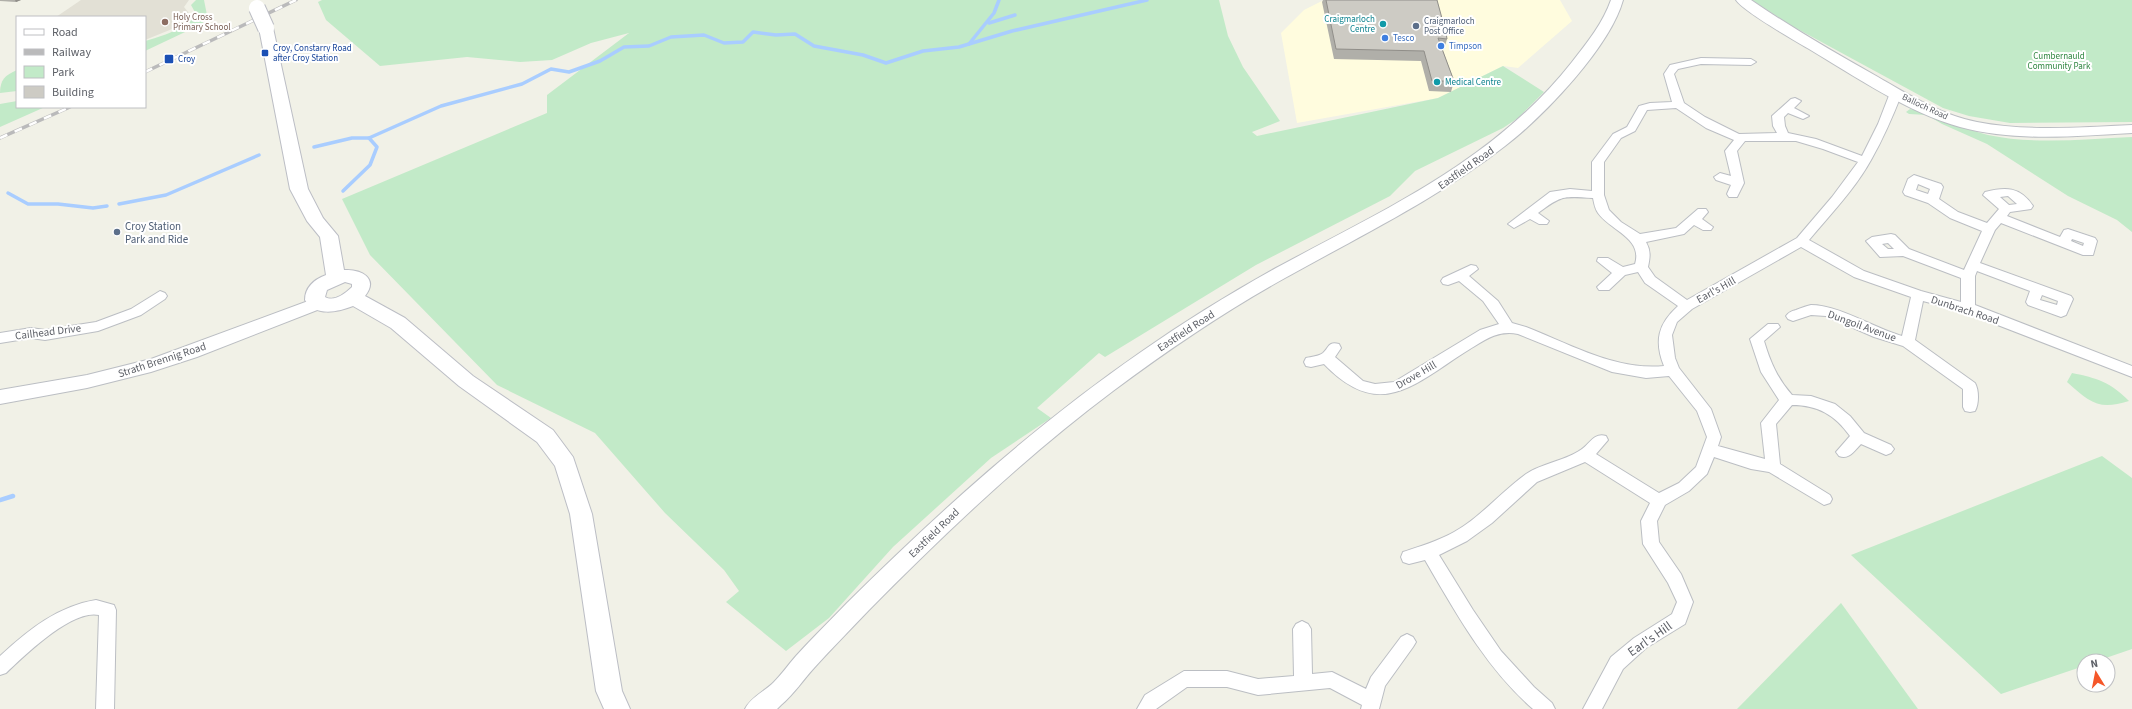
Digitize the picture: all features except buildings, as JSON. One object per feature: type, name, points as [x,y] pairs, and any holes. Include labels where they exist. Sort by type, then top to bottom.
[{"type":"main road","points":[[253,4],[266,28],[272,50],[275,77],[286,122],[291,156],[299,189],[316,221],[329,236],[336,277]]},
{"type":"main road","points":[[353,276],[361,281],[361,288],[353,297],[336,304],[319,303],[315,300],[316,291],[326,282],[336,277],[353,276]]},
{"type":"main road","points":[[353,297],[398,323],[466,382],[545,436],[565,463],[580,514],[611,703]]},
{"type":"street","name":"Balloch Road","points":[[1742,0],[1777,24],[1922,108],[1978,127],[2019,132],[2132,129]]},
{"type":"street","name":"Eastfield Road","points":[[757,709],[775,702],[803,664],[912,553],[979,490],[1044,435],[1156,351],[1200,321],[1299,262],[1415,202],[1472,165],[1516,132],[1570,77],[1616,5]]},
{"type":"street","points":[[1751,62],[1701,60],[1674,67],[1669,74],[1679,105],[1689,114],[1706,123],[1742,138],[1784,136],[1804,139],[1865,160]]},
{"type":"street","name":"Earl's Hill","points":[[1592,709],[1617,663],[1640,643],[1679,619],[1685,602],[1675,580],[1651,544],[1649,521],[1659,501],[1684,487],[1702,470],[1714,437],[1704,409],[1673,370],[1668,358],[1665,336],[1671,320],[1687,306],[1801,241],[1836,200],[1865,160],[1884,124],[1896,93]]},
{"type":"street","points":[[1641,267],[1644,257],[1643,248],[1638,239],[1617,225],[1603,211],[1598,195],[1598,162],[1618,136],[1631,129],[1643,108],[1650,106],[1679,105]]},
{"type":"street","points":[[1784,136],[1779,126],[1778,116],[1791,105],[1803,116]]},
{"type":"street","points":[[1733,194],[1738,183],[1731,151],[1742,138]]},
{"type":"street","points":[[1720,177],[1738,183]]},
{"type":"street","points":[[1514,224],[1554,195],[1570,193],[1598,195]]},
{"type":"street","points":[[1932,200],[1954,215],[1989,229]]},
{"type":"street","points":[[1529,213],[1543,221]]},
{"type":"street","points":[[1968,308],[1971,270],[1989,229],[2002,213],[2064,243]]},
{"type":"street","points":[[1638,239],[1680,231],[1697,216],[1706,227]]},
{"type":"street","name":"Dunbrach Road","points":[[1801,241],[1859,274],[1918,295],[1968,308],[2132,372]]},
{"type":"street","points":[[1904,252],[2037,289]]},
{"type":"street","points":[[1603,261],[1621,272]]},
{"type":"street","points":[[1604,287],[1621,272],[1641,267]]},
{"type":"street","points":[[1641,267],[1650,280],[1687,306]]},
{"type":"street","points":[[1448,281],[1466,272],[1492,302],[1503,317],[1507,327],[1521,330],[1612,367],[1646,373],[1673,370]]},
{"type":"street","name":"Dungoil Avenue","points":[[1908,342],[1918,295]]},
{"type":"street","name":"Cailhead Drive","points":[[0,338],[31,333],[45,335],[98,326],[136,312],[160,296]]},
{"type":"street","name":"Strath Brennig Road","points":[[0,397],[100,379],[172,359],[296,310],[319,303]]},
{"type":"street","name":"Dungoil Avenue","points":[[1793,316],[1810,310],[1828,312],[1879,334],[1908,342],[1970,386],[1970,407]]},
{"type":"street","name":"Drove Hill","points":[[1311,362],[1331,353],[1344,376],[1359,387],[1382,390],[1398,387],[1485,333],[1507,327]]},
{"type":"street","points":[[1773,327],[1757,339],[1758,345],[1761,358],[1774,385],[1788,400]]},
{"type":"street","points":[[1773,467],[1768,423],[1788,400],[1801,399],[1834,408],[1847,420],[1859,437],[1886,449]]},
{"type":"street","points":[[1844,452],[1859,437]]},
{"type":"street","points":[[1409,557],[1429,552],[1461,536],[1486,518],[1532,478],[1586,455],[1601,440]]},
{"type":"street","points":[[1710,449],[1751,462],[1773,467],[1824,499]]},
{"type":"street","points":[[1586,455],[1659,501]]},
{"type":"street","points":[[1429,552],[1482,640],[1532,698],[1546,709]]},
{"type":"street","points":[[0,667],[43,629],[64,618],[95,607],[102,607],[108,610],[105,709]]},
{"type":"street","points":[[1302,629],[1303,684]]},
{"type":"street","points":[[1146,709],[1150,701],[1184,679],[1227,680],[1258,687],[1303,684],[1332,680],[1371,705],[1378,683],[1407,642]]},
{"type":"shaded area","name":"Holy Cross Primary School","points":[[81,0],[189,0],[184,7],[192,17],[177,27],[146,40],[146,16],[57,16]]},
{"type":"shaded area","points":[[1324,0],[1560,0],[1572,21],[1518,68],[1503,66],[1438,98],[1297,123],[1281,33],[1304,10]]},
{"type":"green space","points":[[196,0],[204,0],[207,15],[202,24],[146,51],[146,41],[180,28],[192,19],[196,14],[191,5]]},
{"type":"green space","points":[[322,0],[1219,0],[1228,36],[1243,67],[1280,121],[1252,132],[1257,136],[1438,98],[1503,66],[1544,92],[1518,118],[1503,128],[1415,171],[1390,196],[1256,265],[1105,357],[1099,353],[1037,408],[1051,418],[991,458],[893,547],[829,618],[786,651],[726,602],[739,591],[724,570],[665,513],[595,433],[497,385],[370,255],[342,199],[547,113],[547,95],[629,33],[591,43],[552,60],[520,62],[467,57],[380,66],[326,20],[318,2]]},
{"type":"green space","name":"Cumbernauld Community Park","points":[[1752,0],[2132,0],[2132,122],[2010,123],[1969,116],[1943,108],[1792,26]]},
{"type":"green space","points":[[16,70],[16,91],[0,93],[2,81],[9,74]]},
{"type":"green space","points":[[16,101],[16,108],[43,108],[0,127],[0,104]]},
{"type":"green space","points":[[1910,109],[1930,114],[1968,129],[1988,135],[2006,138],[2042,141],[2132,137],[2132,232],[2117,220],[2068,196],[1987,144],[1942,124],[1927,115],[1909,114],[1906,112]]},
{"type":"green space","points":[[2072,373],[2103,382],[2116,389],[2129,401],[2109,405],[2095,403],[2082,395],[2067,382]]},
{"type":"green space","points":[[2102,456],[2132,478],[2132,649],[2116,654],[2116,653],[2076,653],[2076,669],[2001,694],[1851,555]]},
{"type":"green space","points":[[1841,603],[1918,709],[1737,709]]},
{"type":"waterway","points":[[969,44],[994,13],[999,0]]},
{"type":"waterway","points":[[969,44],[1012,31],[1147,0]]},
{"type":"waterway","points":[[989,23],[1015,15]]},
{"type":"waterway","points":[[369,138],[441,106],[522,84],[551,69],[569,72],[600,61],[624,47],[649,46],[671,37],[704,35],[724,43],[743,42],[753,32],[776,35],[795,34],[814,46],[863,55],[886,63],[923,51],[959,47],[969,44]]},
{"type":"waterway","points":[[314,147],[352,138],[369,138]]},
{"type":"waterway","points":[[343,191],[370,165],[377,147],[369,138]]},
{"type":"waterway","points":[[119,204],[166,195],[259,155]]},
{"type":"waterway","points":[[8,193],[28,204],[58,204],[93,208],[107,206]]},
{"type":"waterway","points":[[0,500],[13,496]]},
{"type":"railway","points":[[146,72],[296,0]]},
{"type":"railway","points":[[0,138],[68,108]]},
{"type":"place","name":"Holy Cross Primary School","points":[[165,22]]},
{"type":"place","name":"Craigmarloch Centre","points":[[1383,24]]},
{"type":"place","name":"Craigmarloch Post Office","points":[[1416,26]]},
{"type":"place","name":"Tesco","points":[[1385,38]]},
{"type":"place","name":"Timpson","points":[[1441,46]]},
{"type":"place","name":"Croy, Constarry Road after Croy Station","points":[[265,53]]},
{"type":"place","name":"Croy","points":[[169,59]]},
{"type":"place","name":"Medical Centre","points":[[1437,82]]},
{"type":"place","name":"Croy Station Park and Ride","points":[[117,232]]}]
